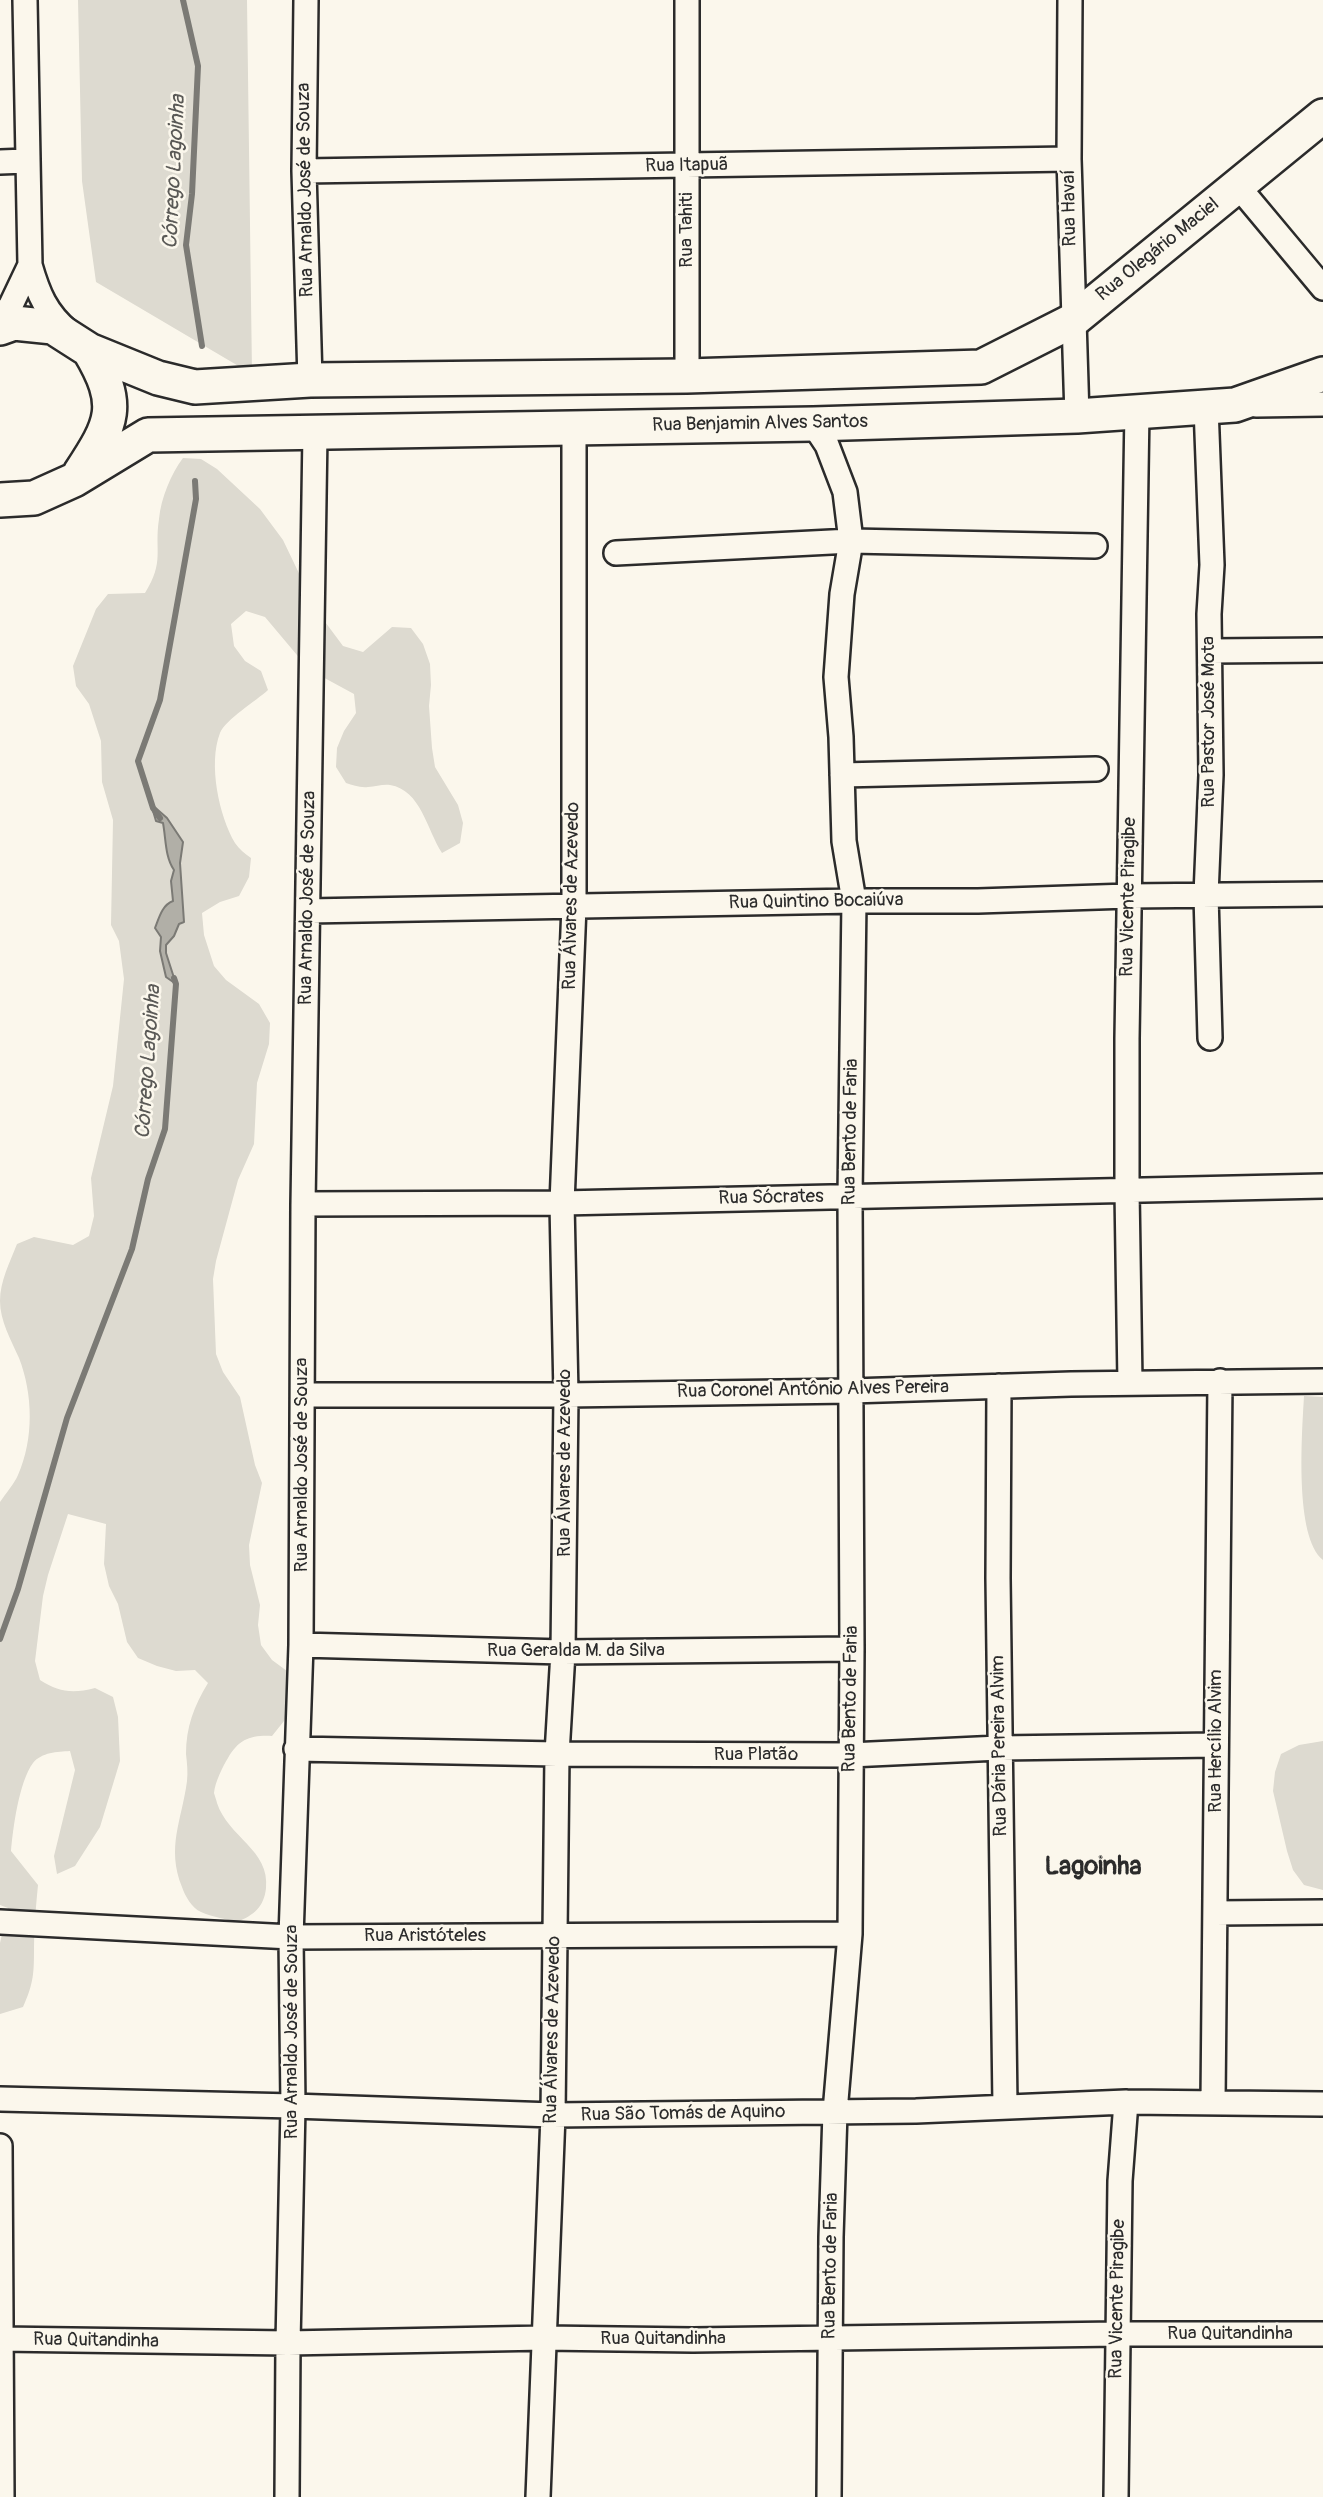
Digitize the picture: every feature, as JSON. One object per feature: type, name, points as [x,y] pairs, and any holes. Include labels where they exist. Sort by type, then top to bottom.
[{"type":"main road","name":"Rua Olegário Maciel","points":[[687,376],[981,367],[1072,321],[1323,116]]},
{"type":"main road","points":[[0,328],[15,323],[52,327],[89,350],[170,381],[195,387],[310,380],[687,376]]},
{"type":"main road","points":[[74,480],[104,437],[111,405],[103,372],[89,350]]},
{"type":"main road","points":[[1220,406],[1323,374]]},
{"type":"main road","points":[[393,431],[396,424],[398,380]]},
{"type":"main road","name":"Rua Benjamin Alves Santos","points":[[0,500],[34,498],[74,480],[148,435],[813,424],[1077,416],[1220,406]]},
{"type":"street","points":[[25,0],[30,265],[38,294],[53,319],[89,350]]},
{"type":"street","name":"Rua Arnaldo José de Souza","points":[[306,0],[304,171],[310,380]]},
{"type":"street","name":"Rua Tahiti","points":[[687,0],[687,376]]},
{"type":"street","name":"Rua Havaí","points":[[1070,0],[1069,159],[1077,416]]},
{"type":"street","name":"Rua Itapuã","points":[[304,171],[1069,159]]},
{"type":"street","points":[[0,162],[26,161]]},
{"type":"street","points":[[1237,185],[1323,288]]},
{"type":"street","points":[[0,316],[10,307],[30,265]]},
{"type":"street","name":"Rua Benjamin Alves Santos","points":[[1220,406],[1323,404]]},
{"type":"street","name":"Rua Pastor José Mota","points":[[1210,1038],[1206,895],[1211,775],[1212,565],[1220,406]]},
{"type":"street","name":"Rua Vicente Piragibe","points":[[1130,1383],[1127,1191],[1128,896],[1137,410]]},
{"type":"street","name":"Rua Bento de Faria","points":[[813,424],[827,445],[845,492],[851,541],[842,594],[836,677],[844,841],[854,901],[850,1196],[850,1934],[835,2112],[830,2497]]},
{"type":"street","name":"Rua Álvares de Azevedo","points":[[538,2497],[553,2115],[557,1754],[563,1652],[566,1395],[562,1203],[574,906],[574,429]]},
{"type":"street","name":"Rua Arnaldo José de Souza","points":[[287,2497],[293,2106],[291,1937],[300,1645],[303,1204],[315,433]]},
{"type":"street","points":[[616,553],[851,541],[1095,546]]},
{"type":"street","points":[[1210,651],[1323,650]]},
{"type":"street","points":[[842,775],[1096,769]]},
{"type":"street","name":"Rua Quintino Bocaiúva","points":[[308,911],[1323,894]]},
{"type":"street","name":"Rua Sócrates","points":[[303,1204],[562,1203],[1323,1186]]},
{"type":"street","name":"Rua Hercílio Alvim","points":[[1213,2101],[1220,1381]]},
{"type":"street","name":"Rua Coronel Antônio Alves Pereira","points":[[303,1395],[566,1395],[1323,1381]]},
{"type":"street","name":"Rua Dária Pereira Alvim","points":[[999,1386],[999,1748],[1004,2106]]},
{"type":"street","name":"Rua Geralda M. da Silva","points":[[300,1645],[563,1652],[852,1649]]},
{"type":"street","name":"Rua Platão","points":[[296,1749],[557,1754],[850,1755],[999,1748],[1215,1745]]},
{"type":"street","points":[[1215,1913],[1323,1913]]},
{"type":"street","name":"Rua Aristóteles","points":[[0,1922],[291,1937],[850,1934]]},
{"type":"street","name":"Rua São Tomás de Aquino","points":[[0,2099],[553,2115],[835,2112],[1126,2102],[1323,2104]]},
{"type":"street","name":"Rua Vicente Piragibe","points":[[1115,2497],[1120,2181],[1126,2102]]},
{"type":"street","points":[[0,2146],[2,2497]]},
{"type":"street","name":"Rua Quitandinha","points":[[1,2339],[288,2343],[544,2338],[693,2340],[1323,2334]]},
{"type":"shaded area","points":[[78,0],[247,0],[252,374],[96,282],[82,181]]},
{"type":"shaded area","points":[[183,458],[201,459],[217,469],[260,509],[283,540],[317,611],[343,646],[363,652],[392,627],[411,628],[423,644],[430,664],[429,706],[435,767],[458,805],[463,823],[460,843],[442,853],[422,812],[401,788],[390,785],[362,787],[346,783],[336,767],[337,748],[356,713],[354,694],[319,675],[302,661],[265,617],[246,611],[231,624],[234,646],[245,661],[261,671],[268,690],[228,722],[220,733],[215,774],[220,805],[235,843],[251,858],[249,877],[239,896],[220,902],[202,913],[204,935],[214,966],[226,980],[259,1004],[270,1023],[269,1044],[257,1083],[254,1144],[238,1180],[213,1279],[216,1354],[223,1372],[240,1397],[255,1465],[262,1483],[249,1545],[250,1565],[260,1605],[258,1625],[261,1645],[272,1660],[287,1671],[295,1690],[284,1721],[272,1736],[246,1739],[232,1752],[220,1774],[214,1793],[222,1815],[262,1863],[266,1888],[257,1910],[237,1922],[201,1912],[185,1894],[177,1873],[175,1846],[187,1781],[186,1744],[195,1708],[208,1683],[195,1670],[176,1671],[138,1658],[127,1642],[118,1604],[109,1586],[104,1564],[106,1524],[68,1514],[43,1596],[35,1661],[40,1680],[53,1687],[66,1691],[95,1688],[113,1697],[118,1717],[120,1761],[100,1827],[75,1866],[57,1874],[54,1856],[75,1770],[70,1751],[41,1757],[28,1771],[18,1806],[11,1851],[38,1885],[33,1971],[23,2007],[0,2014],[0,1943],[8,1908],[0,1905],[0,1502],[16,1478],[23,1461],[30,1417],[24,1372],[4,1323],[0,1294],[17,1244],[34,1237],[73,1245],[89,1236],[94,1216],[91,1178],[113,1086],[124,979],[119,941],[111,925],[113,820],[102,782],[101,741],[89,704],[76,686],[73,666],[96,609],[108,594],[145,593],[151,582],[157,564],[158,530],[164,495]]},
{"type":"shaded area","points":[[151,804],[167,818],[183,842],[180,863],[184,922],[179,924],[166,945],[176,984],[166,977],[160,951],[161,937],[155,928],[164,909],[173,901],[171,881],[174,870],[167,854],[163,823],[156,821]]},
{"type":"shaded area","points":[[1304,1396],[1323,1397],[1323,1560],[1314,1548],[1304,1508],[1301,1458]]},
{"type":"shaded area","points":[[1323,1741],[1323,1890],[1304,1885],[1293,1870],[1273,1791],[1281,1754],[1299,1745]]},
{"type":"waterway","name":"Córrego Lagoinha","points":[[183,0],[198,66],[192,194],[186,245],[202,346]]},
{"type":"waterway","name":"Córrego Lagoinha","points":[[160,818],[153,808],[138,761],[160,700],[196,499],[195,481]]},
{"type":"waterway","name":"Córrego Lagoinha","points":[[0,1639],[18,1589],[67,1418],[132,1249],[148,1179],[165,1129],[176,984],[174,978]]},
{"type":"district","name":"Lagoinha","points":[[1093,1867]]}]
